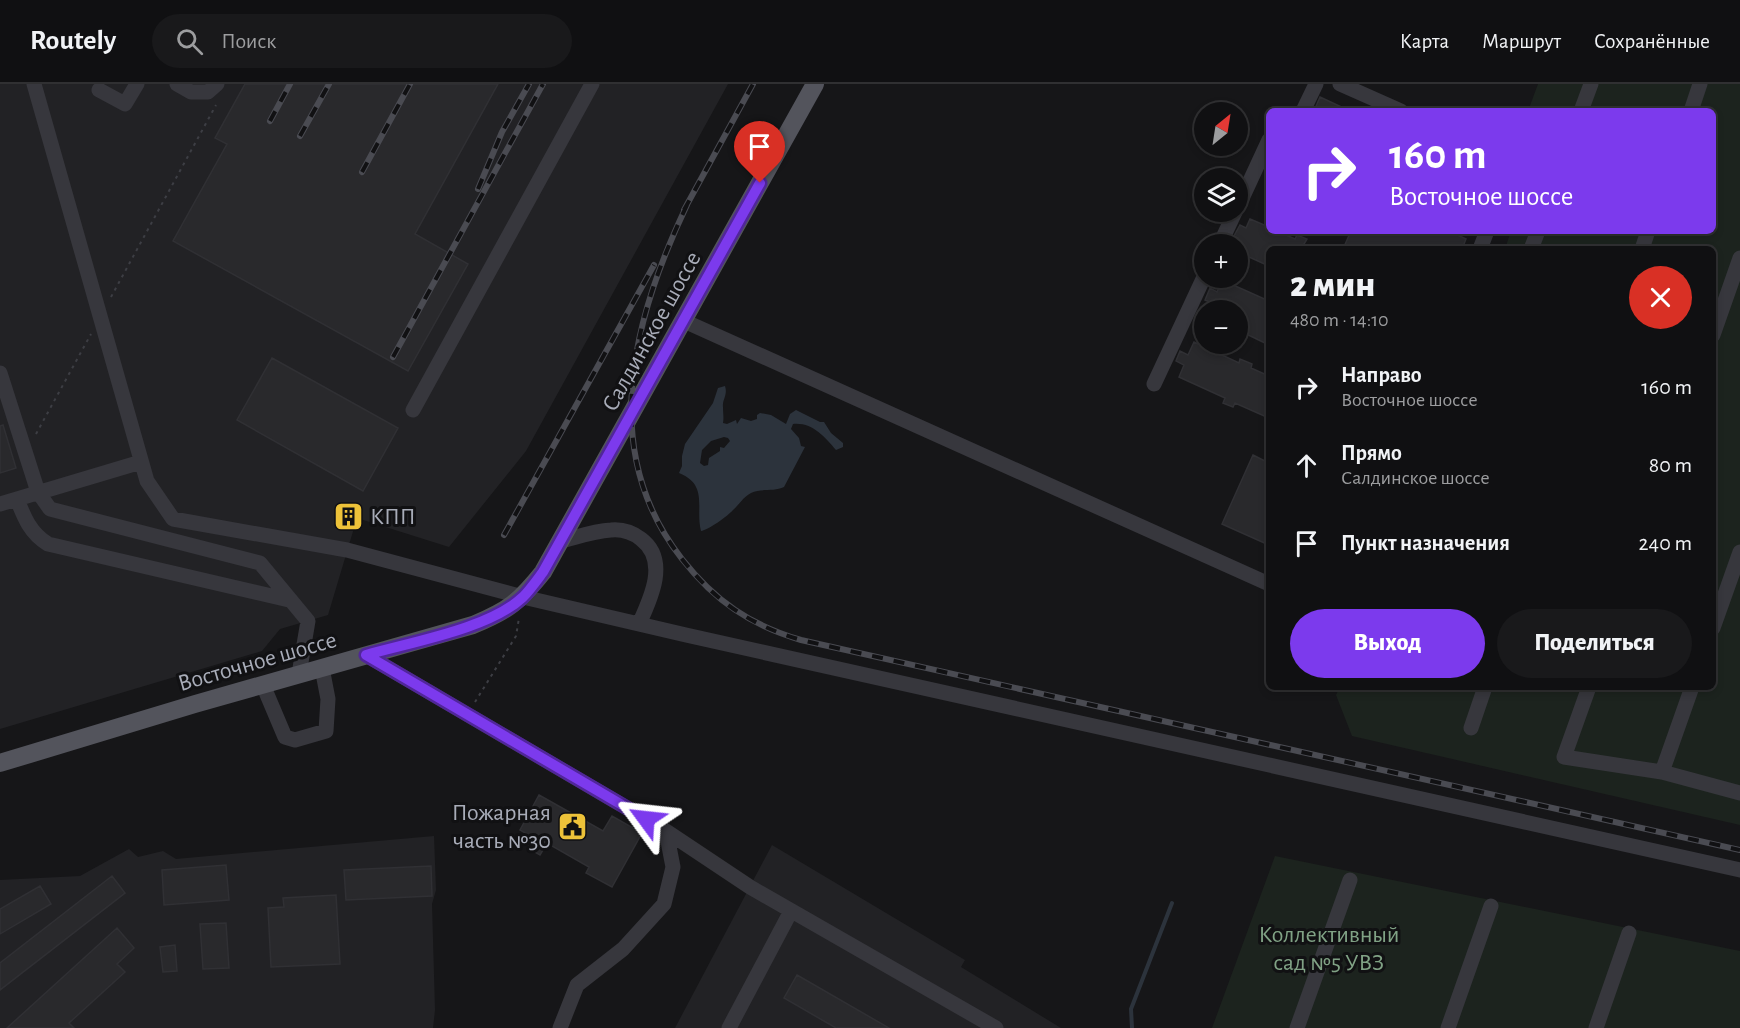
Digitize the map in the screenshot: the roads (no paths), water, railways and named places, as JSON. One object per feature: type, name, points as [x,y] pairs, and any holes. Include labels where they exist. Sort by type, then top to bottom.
[{"type":"main road","name":"Салдинское шоссе","points":[[523,597],[543,572],[561,541],[815,84]]},
{"type":"main road","name":"Восточное шоссе","points":[[0,763],[184,707],[473,625],[499,614],[523,597]]},
{"type":"street","points":[[34,84],[147,481],[173,519],[347,550],[523,597],[639,624],[1740,870]]},
{"type":"street","points":[[99,90],[124,104],[137,84]]},
{"type":"street","points":[[177,84],[191,92],[218,90]]},
{"type":"street","points":[[414,410],[592,84]]},
{"type":"street","points":[[1304,108],[1316,84]]},
{"type":"street","points":[[1340,84],[1394,108]]},
{"type":"street","points":[[1582,108],[1591,84]]},
{"type":"street","points":[[1692,108],[1701,84]]},
{"type":"street","points":[[1248,185],[1266,146]]},
{"type":"street","points":[[1716,326],[1740,258]]},
{"type":"street","points":[[1154,384],[1199,288]]},
{"type":"street","points":[[684,321],[1266,583]]},
{"type":"street","points":[[0,373],[38,492],[50,509],[260,563],[308,621],[299,674]]},
{"type":"street","points":[[0,504],[141,462]]},
{"type":"street","points":[[17,499],[30,529],[48,544],[289,600]]},
{"type":"street","points":[[561,541],[611,530],[630,532],[647,543],[656,562],[656,571],[650,598],[639,624]]},
{"type":"street","points":[[1716,620],[1740,552]]},
{"type":"street","points":[[366,655],[666,831],[750,887],[996,1028]]},
{"type":"street","points":[[263,685],[285,737],[295,740],[326,731],[328,699],[322,668]]},
{"type":"street","points":[[1471,728],[1484,690]]},
{"type":"street","points":[[1588,690],[1564,757],[1662,772],[1740,793]]},
{"type":"street","points":[[1662,772],[1691,690]]},
{"type":"street","points":[[560,1028],[577,985],[623,949],[664,904],[673,867],[666,831]]},
{"type":"street","points":[[1297,1028],[1350,880]]},
{"type":"street","points":[[1448,1028],[1491,906]]},
{"type":"street","points":[[729,1028],[791,910]]},
{"type":"street","points":[[1596,1028],[1629,933]]},
{"type":"waterway","points":[[1132,1028],[1131,1009],[1172,903]]},
{"type":"railway","points":[[270,121],[290,84]]},
{"type":"railway","points":[[300,136],[329,84]]},
{"type":"railway","points":[[362,172],[410,84]]},
{"type":"railway","points":[[478,189],[502,132],[529,84]]},
{"type":"railway","points":[[393,357],[543,84]]},
{"type":"railway","points":[[684,210],[753,84]]},
{"type":"railway","points":[[687,205],[651,293],[639,338],[632,384],[632,429],[639,474],[656,517],[694,574],[735,610],[766,627],[801,640],[1740,850]]},
{"type":"railway","points":[[504,535],[654,265]]},
{"type":"place","name":"КПП","points":[[349,516]]},
{"type":"place","name":"Пожарная часть №30","points":[[572,826]]},
{"type":"park label","name":"Коллективный сад №5 УВЗ","points":[[1329,948]]}]
